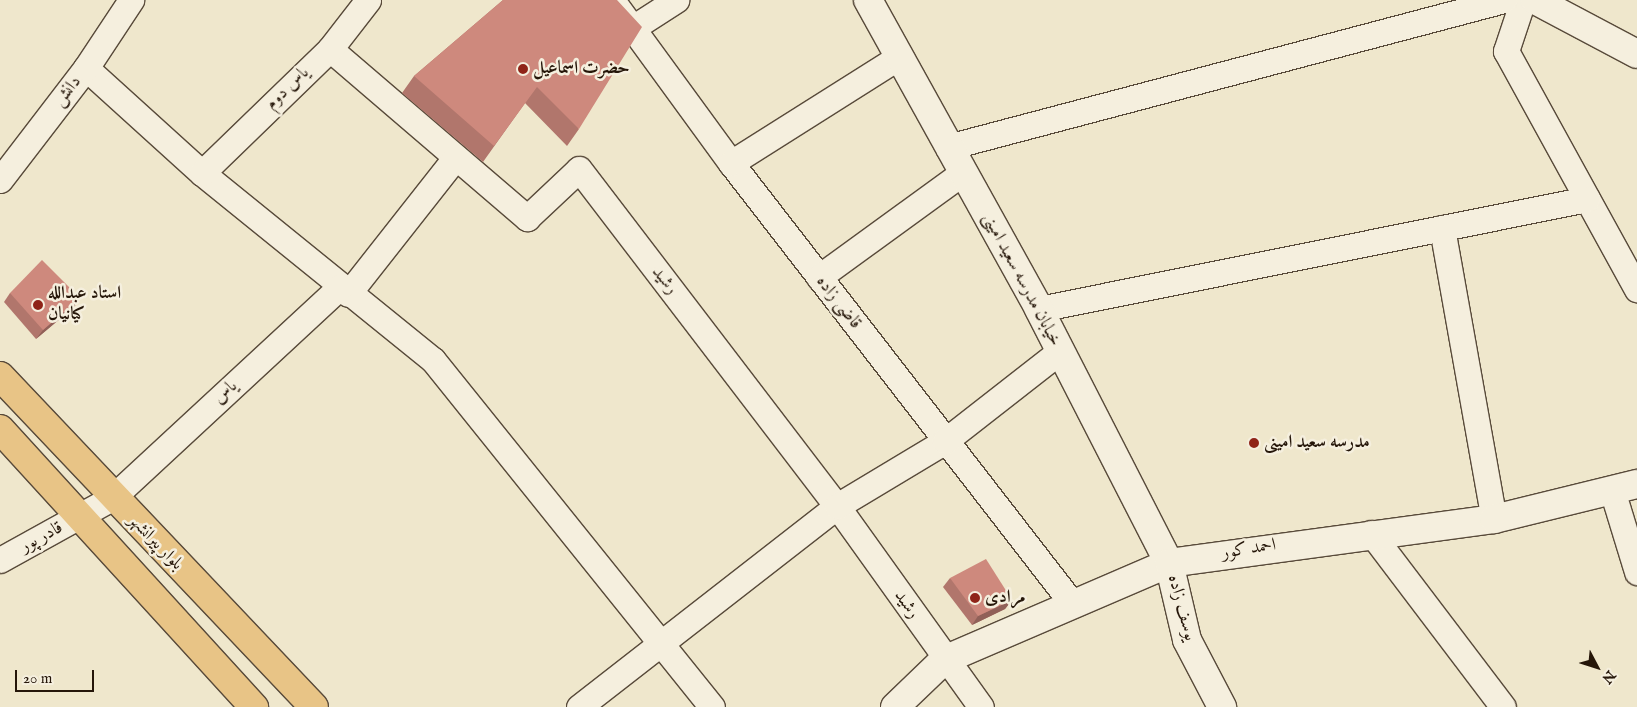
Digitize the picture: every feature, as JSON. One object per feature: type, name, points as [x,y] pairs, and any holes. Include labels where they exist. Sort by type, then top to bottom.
[{"type":"main road","name":"بلوار پیرانشهر","points":[[0,376],[112,498],[314,707]]},
{"type":"main road","name":"بلوار پیرانشهر","points":[[0,429],[83,516],[254,707]]},
{"type":"street","name":"دانش","points":[[0,180],[86,68],[130,0]]},
{"type":"street","name":"یاس دوم","points":[[202,173],[330,49],[368,0]]},
{"type":"street","name":"قاضی زاده","points":[[612,0],[631,29],[731,163],[1070,602]]},
{"type":"street","points":[[631,29],[676,0]]},
{"type":"street","name":"خیابان مدرسه سعید امینی","points":[[868,0],[962,173],[1040,309],[1169,563]]},
{"type":"street","points":[[948,147],[1504,0]]},
{"type":"street","points":[[1523,0],[1506,51],[1637,289]]},
{"type":"street","points":[[1535,0],[1637,54]]},
{"type":"street","name":"رشید","points":[[330,49],[527,218],[578,169],[837,506],[944,660],[981,707]]},
{"type":"street","points":[[731,163],[900,56]]},
{"type":"street","points":[[86,68],[202,173],[344,291],[433,360],[712,707]]},
{"type":"street","name":"یاس","points":[[83,516],[112,498],[344,291],[456,157]]},
{"type":"street","points":[[819,277],[962,173]]},
{"type":"street","points":[[1040,309],[1587,199]]},
{"type":"street","points":[[1442,228],[1494,519]]},
{"type":"street","points":[[579,707],[658,642],[837,506],[945,441],[1060,351]]},
{"type":"street","points":[[1624,487],[1637,572]]},
{"type":"street","name":"احمد کور","points":[[895,707],[944,660],[1070,602],[1169,563],[1371,533],[1494,519],[1624,487]]},
{"type":"street","name":"قادر پور","points":[[0,560],[83,516]]},
{"type":"street","points":[[1371,533],[1503,707]]},
{"type":"street","name":"یوسف زاده","points":[[1169,563],[1187,640],[1222,707]]},
{"type":"building","name":"حضرت اسماعیل","points":[[503,0],[617,0],[642,27],[579,129],[537,87],[494,146],[414,76]]},
{"type":"building","name":"استاد عبدالله کیانیان","points":[[42,260],[80,298],[43,330],[10,293]]},
{"type":"building","name":"مرادی","points":[[986,559],[1012,600],[978,616],[950,578]]},
{"type":"place","name":"حضرت اسماعیل","points":[[523,69]]},
{"type":"place","name":"استاد عبدالله کیانیان","points":[[38,305]]},
{"type":"place","name":"مدرسه سعید امینی","points":[[1254,443]]},
{"type":"place","name":"مرادی","points":[[975,598]]}]
